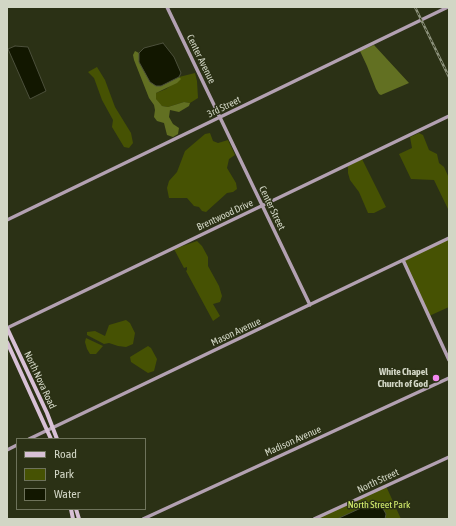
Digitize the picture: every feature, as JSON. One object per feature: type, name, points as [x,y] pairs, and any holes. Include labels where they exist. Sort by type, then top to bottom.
[{"type":"main road","name":"North Nova Road","points":[[7,328],[57,438]]},
{"type":"main road","name":"North Nova Road","points":[[7,342],[51,438]]},
{"type":"main road","points":[[16,362],[26,369]]},
{"type":"street","name":"Center Avenue","points":[[167,7],[220,118]]},
{"type":"street","name":"3rd Street","points":[[7,220],[447,7]]},
{"type":"street","points":[[447,7],[449,11]]},
{"type":"street","name":"Brentwood Drive","points":[[7,328],[449,116]]},
{"type":"street","name":"Center Street","points":[[220,118],[310,305]]},
{"type":"street","name":"Mason Avenue","points":[[31,438],[449,238]]},
{"type":"street","points":[[403,260],[449,360]]},
{"type":"street","name":"Madison Avenue","points":[[143,519],[449,378]]},
{"type":"street","points":[[7,450],[16,446]]},
{"type":"street","name":"North Street","points":[[314,519],[449,457]]},
{"type":"green space","points":[[374,45],[409,83],[381,95],[379,94],[360,51]]},
{"type":"green space","points":[[135,51],[139,53],[139,62],[161,86],[179,77],[181,79],[177,83],[156,93],[156,99],[162,106],[168,107],[184,102],[190,103],[189,106],[179,112],[170,110],[169,117],[173,124],[179,128],[178,134],[173,137],[167,135],[164,123],[157,121],[154,117],[154,105],[149,98],[134,60],[133,55]]},
{"type":"green space","points":[[97,67],[105,80],[115,107],[131,133],[133,143],[129,148],[124,147],[112,127],[113,120],[102,100],[94,78],[88,72]]},
{"type":"green space","points":[[195,73],[198,98],[190,103],[184,102],[168,107],[162,106],[158,103],[156,93],[166,89],[180,79],[179,77]]},
{"type":"green space","points":[[210,133],[213,141],[218,143],[228,140],[235,155],[229,159],[227,168],[236,183],[237,189],[233,192],[227,193],[206,212],[202,211],[199,207],[194,206],[187,198],[169,198],[167,188],[169,181],[177,172],[185,151],[205,134]]},
{"type":"green space","points":[[419,133],[423,135],[429,150],[437,154],[439,163],[444,167],[449,178],[449,209],[434,180],[411,179],[399,154],[412,148],[410,137]]},
{"type":"green space","points":[[362,159],[386,207],[374,213],[368,213],[359,192],[350,180],[348,173],[348,166]]},
{"type":"green space","points":[[449,238],[449,307],[429,316],[403,260]]},
{"type":"green space","points":[[197,241],[202,246],[208,257],[208,266],[219,286],[222,296],[220,302],[213,304],[220,316],[213,321],[186,271],[187,267],[184,268],[174,249]]},
{"type":"green space","points":[[126,320],[130,323],[135,333],[133,344],[126,347],[109,343],[104,344],[87,335],[87,332],[95,331],[105,336],[109,325]]},
{"type":"green space","points":[[86,338],[103,346],[96,354],[90,354],[85,342]]},
{"type":"green space","points":[[148,346],[151,348],[157,359],[154,371],[148,373],[131,362],[130,357]]},
{"type":"green space","name":"North Street Park","points":[[386,486],[401,519],[314,519]]},
{"type":"water","points":[[163,43],[174,57],[181,73],[179,77],[161,86],[156,86],[150,82],[139,62],[139,53],[144,48]]},
{"type":"water","points":[[15,46],[28,47],[46,91],[30,99],[8,49]]},
{"type":"water","points":[[374,502],[381,505],[386,514],[385,519],[337,519]]},
{"type":"railway","points":[[415,7],[449,77]]},
{"type":"place","name":"White Chapel Church of God","points":[[436,378]]}]
